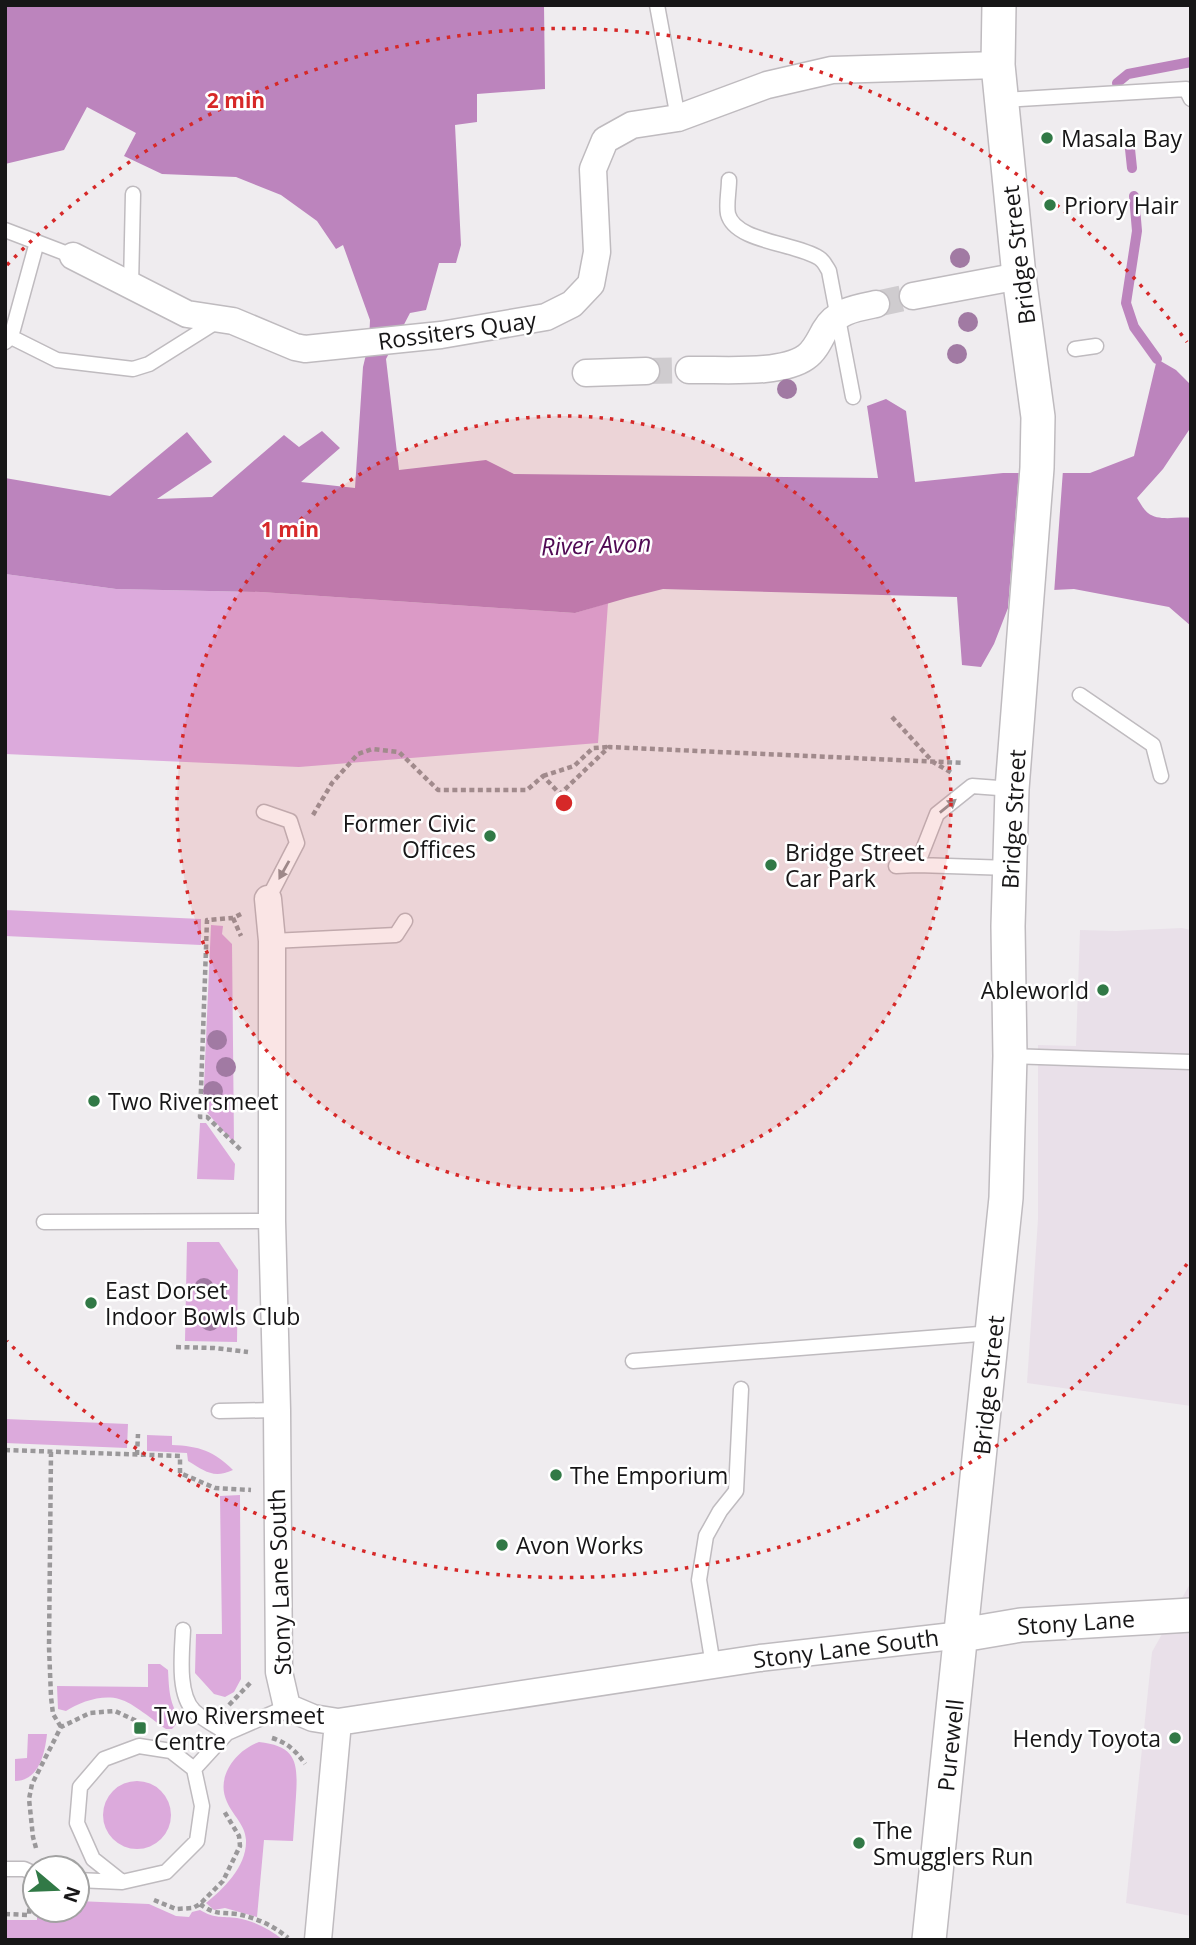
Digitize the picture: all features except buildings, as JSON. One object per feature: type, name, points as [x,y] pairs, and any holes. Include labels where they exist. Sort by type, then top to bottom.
[{"type":"street","name":"Bridge Street","points":[[961,1634],[1006,1198],[1010,1056],[1008,926],[1013,777],[1026,689],[1037,468],[1035,353],[1019,276],[998,65],[999,5]]},
{"type":"street","name":"Rossiters Quay","points":[[73,256],[187,314],[233,321],[305,349],[440,335],[546,317],[572,304],[591,284],[597,252],[593,169],[605,140],[632,125],[678,118],[767,85],[832,70],[998,65]]},
{"type":"street","points":[[913,296],[1019,276]]},
{"type":"street","points":[[689,370],[779,368],[808,356],[827,326],[837,316],[876,304]]},
{"type":"street","points":[[586,373],[646,371]]},
{"type":"street","name":"Stony Lane South","points":[[268,899],[272,940],[272,1221],[279,1672],[287,1707],[313,1718],[338,1721],[713,1665],[961,1634]]},
{"type":"street","name":"Stony Lane","points":[[961,1634],[1021,1625],[1191,1615]]},
{"type":"street","name":"Purewell","points":[[929,1940],[961,1634]]},
{"type":"street","points":[[318,1939],[338,1721]]},
{"type":"lane","points":[[657,5],[678,118]]},
{"type":"lane","points":[[1002,100],[1186,89],[1191,99]]},
{"type":"lane","points":[[729,180],[728,213],[734,226],[751,235],[811,253],[822,260],[830,271],[853,397]]},
{"type":"lane","points":[[131,286],[133,194]]},
{"type":"lane","points":[[5,230],[73,256]]},
{"type":"lane","points":[[37,242],[8,340],[57,360],[133,369],[149,364],[220,319]]},
{"type":"lane","points":[[1075,349],[1096,346]]},
{"type":"lane","points":[[1080,695],[1153,745],[1161,776]]},
{"type":"lane","points":[[917,865],[937,814],[972,786],[1013,777]]},
{"type":"lane","points":[[264,812],[290,821],[298,843],[268,899]]},
{"type":"lane","points":[[896,866],[1010,868]]},
{"type":"lane","points":[[272,940],[396,935],[405,921]]},
{"type":"lane","points":[[1010,1056],[1191,1062]]},
{"type":"lane","points":[[44,1222],[272,1221]]},
{"type":"lane","points":[[633,1361],[994,1332]]},
{"type":"lane","points":[[713,1665],[699,1580],[706,1536],[736,1490],[741,1389]]},
{"type":"lane","points":[[219,1410],[277,1410]]},
{"type":"lane","points":[[183,1630],[182,1679],[187,1702],[207,1720],[232,1730]]},
{"type":"lane","points":[[194,1769],[232,1730],[287,1707]]},
{"type":"lane","points":[[91,1881],[122,1882],[166,1872],[197,1841],[202,1806],[194,1769],[171,1751],[139,1746],[104,1759],[80,1787],[77,1823],[93,1859],[122,1882]]},
{"type":"path","points":[[892,717],[933,762],[972,786]]},
{"type":"path","points":[[313,826],[313,814],[332,783],[358,754],[372,750],[399,752],[438,790],[527,790],[543,776],[574,766],[593,748],[610,747],[933,762],[1013,777]]},
{"type":"path","points":[[543,776],[560,794],[610,747]]},
{"type":"path","points":[[249,1157],[206,1117],[200,1116],[206,920],[233,918],[268,899]]},
{"type":"path","points":[[176,1347],[254,1352]]},
{"type":"path","points":[[137,1455],[138,1434]]},
{"type":"path","points":[[5,1450],[180,1456],[180,1473],[215,1488],[254,1490],[276,1486]]},
{"type":"path","points":[[51,1452],[49,1647],[53,1714],[61,1727]]},
{"type":"path","points":[[207,1720],[216,1706],[229,1706],[232,1730],[242,1743],[268,1737],[289,1745],[305,1764],[334,1763]]},
{"type":"path","points":[[37,1852],[29,1799],[33,1784],[61,1727],[90,1713],[115,1711],[146,1725]]},
{"type":"path","points":[[218,1802],[239,1836],[240,1846],[223,1881],[200,1905],[213,1913],[237,1914],[271,1925],[289,1938],[318,1939]]},
{"type":"shaded area","points":[[5,574],[116,589],[261,592],[575,613],[608,603],[598,743],[299,767],[5,754]]},
{"type":"shaded area","points":[[5,910],[201,919],[201,945],[5,936]]},
{"type":"shaded area","points":[[211,925],[223,926],[222,934],[232,944],[234,1143],[203,1108]]},
{"type":"shaded area","points":[[1080,930],[1191,930],[1191,1406],[1027,1383],[1038,1219],[1038,1045],[1076,1046]]},
{"type":"shaded area","points":[[200,1123],[206,1123],[235,1164],[234,1180],[197,1179]]},
{"type":"shaded area","points":[[187,1242],[219,1242],[238,1270],[237,1342],[185,1341]]},
{"type":"shaded area","points":[[5,1419],[128,1424],[127,1448],[5,1443]]},
{"type":"shaded area","points":[[147,1435],[172,1436],[172,1445],[205,1451],[233,1470],[220,1474],[209,1473],[188,1461],[187,1453],[147,1451]]},
{"type":"shaded area","points":[[240,1495],[241,1679],[234,1692],[225,1697],[214,1694],[195,1673],[196,1634],[222,1634],[220,1496]]},
{"type":"shaded area","points":[[1191,1582],[1191,1916],[1126,1903],[1152,1652]]},
{"type":"shaded area","points":[[148,1664],[160,1664],[168,1670],[172,1702],[181,1719],[172,1729],[166,1729],[131,1704],[119,1699],[106,1697],[91,1700],[66,1711],[58,1709],[57,1686],[148,1687]]},
{"type":"shaded area","points":[[28,1734],[47,1734],[45,1749],[35,1771],[23,1780],[15,1781],[15,1759],[27,1758]]},
{"type":"shaded area","points":[[259,1742],[281,1747],[288,1752],[295,1765],[297,1784],[293,1841],[264,1840],[257,1917],[225,1908],[214,1910],[206,1903],[233,1876],[243,1859],[246,1840],[243,1829],[227,1802],[224,1783],[236,1758]]},
{"type":"shaded area","points":[[130,1781],[144,1781],[156,1786],[166,1796],[171,1815],[166,1834],[156,1844],[144,1849],[130,1849],[118,1844],[108,1834],[103,1822],[103,1808],[108,1796],[118,1786]]},
{"type":"shaded area","points":[[91,1902],[149,1904],[176,1916],[189,1917],[192,1912],[200,1910],[214,1916],[250,1921],[283,1940],[5,1940],[5,1920],[21,1920],[21,1924],[91,1924]]},
{"type":"water","name":"River Avon","points":[[5,5],[544,5],[545,89],[477,94],[477,122],[455,125],[461,245],[456,263],[439,263],[426,310],[410,313],[386,359],[399,470],[486,460],[514,474],[878,478],[867,406],[886,399],[906,411],[915,482],[1003,473],[1090,473],[1134,456],[1157,359],[1176,370],[1191,385],[1191,427],[1163,469],[1137,498],[1152,516],[1191,518],[1191,626],[1169,607],[1074,589],[1010,592],[1008,608],[994,644],[981,667],[962,665],[957,597],[663,589],[575,613],[261,592],[116,589],[5,574],[5,478],[110,496],[187,432],[212,462],[157,499],[212,497],[284,435],[299,447],[322,431],[340,448],[301,482],[355,488],[363,367],[369,342],[370,320],[343,245],[336,249],[317,221],[281,195],[236,177],[162,174],[124,156],[136,133],[87,107],[64,150],[5,164]]},
{"type":"pier","points":[[1019,470],[1063,470],[1054,594],[1013,595],[1012,608],[1008,608]]},
{"type":"waterway","points":[[1117,83],[1128,74],[1191,62]]},
{"type":"waterway","points":[[1130,149],[1132,168]]},
{"type":"waterway","points":[[1134,196],[1137,231],[1126,303],[1134,327],[1157,359]]},
{"type":"tunnel","points":[[876,304],[913,296]]},
{"type":"tunnel","points":[[646,371],[689,370]]},
{"type":"place","name":"Masala Bay","points":[[1047,138]]},
{"type":"place","name":"Priory Hair","points":[[1050,205]]},
{"type":"place","name":"Former Civic Offices","points":[[490,836]]},
{"type":"place","name":"Bridge Street Car Park","points":[[771,865]]},
{"type":"place","name":"Ableworld","points":[[1103,990]]},
{"type":"place","name":"Two Riversmeet","points":[[94,1101]]},
{"type":"place","name":"East Dorset Indoor Bowls Club","points":[[91,1303]]},
{"type":"place","name":"The Emporium","points":[[556,1475]]},
{"type":"place","name":"Avon Works","points":[[502,1545]]},
{"type":"place","name":"Two Riversmeet Centre","points":[[140,1728]]},
{"type":"place","name":"Hendy Toyota","points":[[1175,1738]]},
{"type":"place","name":"The Smugglers Run","points":[[859,1843]]}]
